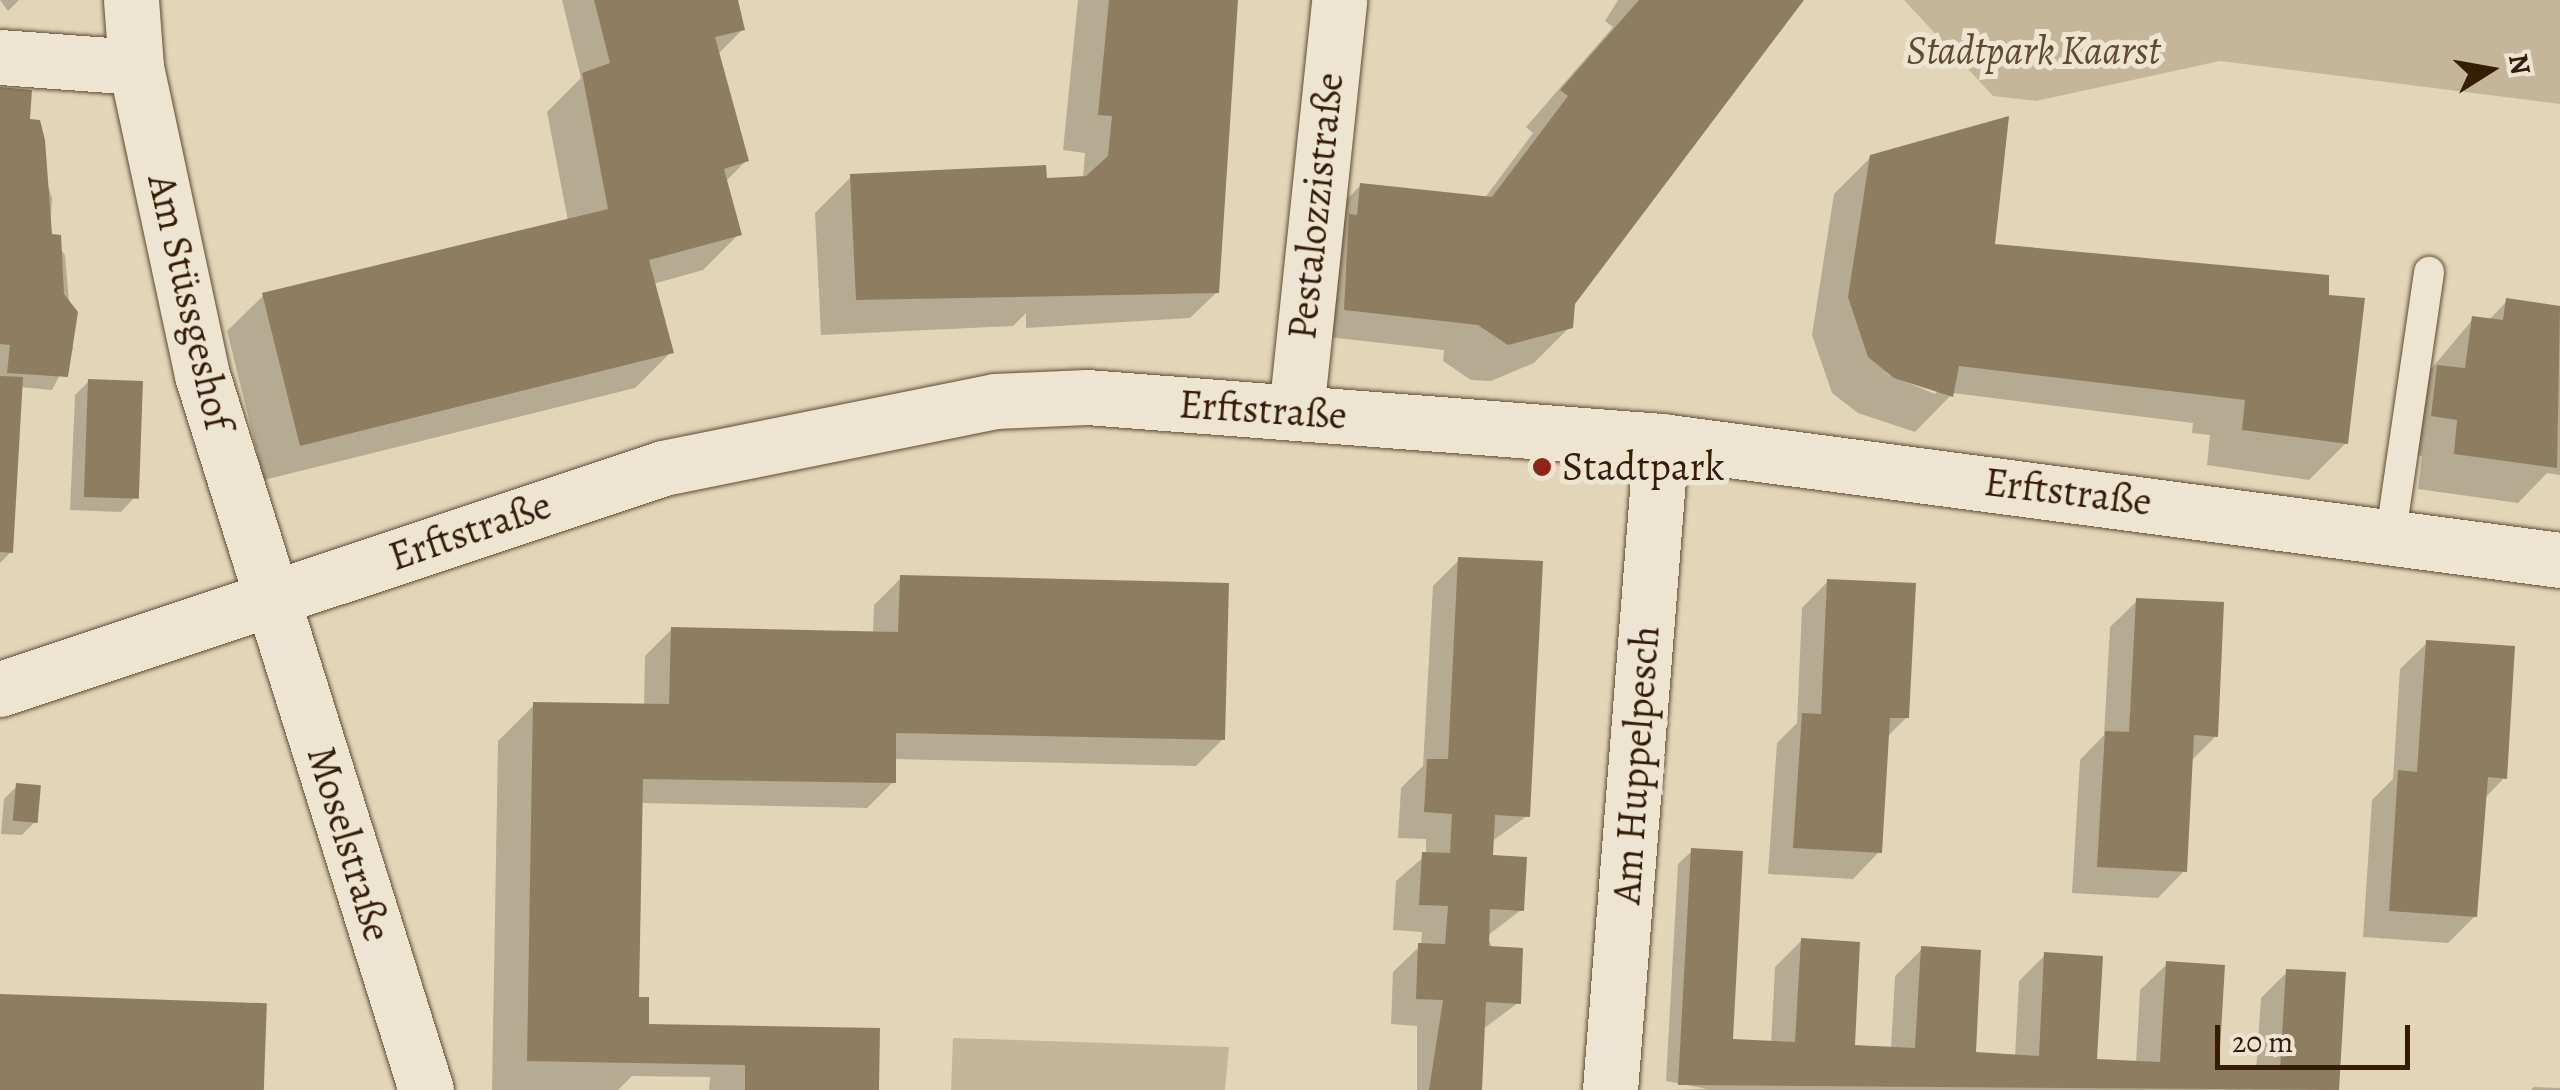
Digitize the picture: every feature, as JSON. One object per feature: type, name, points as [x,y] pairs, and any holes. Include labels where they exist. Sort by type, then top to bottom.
[{"type":"street","name":"Am Stüssgeshof","points":[[131,0],[136,67],[202,375],[272,599]]},
{"type":"street","name":"Pestalozzistraße","points":[[1296,412],[1339,0]]},
{"type":"street","points":[[0,57],[136,67]]},
{"type":"street","name":"Erftstraße","points":[[0,690],[663,468],[940,409],[1087,398],[1661,440],[2390,533],[2560,560]]},
{"type":"street","name":"Am Huppelpesch","points":[[1610,1090],[1661,440]]},
{"type":"street","name":"Moselstraße","points":[[272,599],[426,1090]]},
{"type":"lane","points":[[2390,533],[2429,272]]},
{"type":"green space","name":"Stadtpark Kaarst","points":[[1904,0],[2560,0],[2560,104],[2220,61],[2036,101],[1993,96]]},
{"type":"green space","points":[[953,1038],[1229,1047],[1225,1090],[951,1090]]},
{"type":"building","points":[[594,0],[738,0],[745,30],[715,37],[749,161],[724,169],[742,235],[649,260],[674,353],[300,446],[262,293],[608,209],[582,73],[610,63]]},
{"type":"building","points":[[1109,0],[1238,0],[1219,293],[856,300],[850,174],[1046,165],[1047,178],[1086,176],[1108,156],[1112,116],[1098,115]]},
{"type":"building","points":[[1639,0],[1804,0],[1575,304],[1573,328],[1508,345],[1478,325],[1344,310],[1349,214],[1357,215],[1360,183],[1492,197],[1568,96],[1560,90]]},
{"type":"building","points":[[0,87],[32,90],[30,119],[40,120],[45,140],[52,234],[61,235],[64,294],[78,312],[68,377],[7,373],[10,345],[0,344]]},
{"type":"building","points":[[2009,116],[1995,244],[2329,275],[2329,295],[2365,298],[2348,444],[2242,430],[2245,400],[1959,366],[1953,397],[1894,378],[1868,357],[1848,297],[1870,155]]},
{"type":"building","points":[[2506,298],[2560,306],[2557,468],[2454,454],[2457,420],[2431,416],[2437,365],[2465,368],[2472,316],[2503,320]]},
{"type":"building","points":[[0,376],[23,377],[13,553],[0,552]]},
{"type":"building","points":[[88,379],[143,381],[139,499],[84,497]]},
{"type":"building","points":[[1458,557],[1543,561],[1530,817],[1495,815],[1493,855],[1527,857],[1524,911],[1490,909],[1489,946],[1523,948],[1521,1004],[1486,1002],[1482,1090],[1429,1090],[1443,1000],[1416,999],[1418,943],[1445,944],[1448,906],[1419,905],[1422,852],[1450,853],[1452,814],[1424,812],[1427,759],[1448,759]]},
{"type":"building","points":[[900,575],[1229,583],[1225,740],[896,733],[896,783],[643,779],[639,997],[649,997],[649,1024],[880,1028],[879,1090],[745,1090],[745,1065],[527,1061],[533,702],[669,704],[671,627],[898,632]]},
{"type":"building","points":[[1827,579],[1916,583],[1909,718],[1890,718],[1882,853],[1793,848],[1802,713],[1821,714]]},
{"type":"building","points":[[2136,598],[2224,602],[2218,737],[2194,735],[2187,872],[2097,867],[2105,731],[2129,732]]},
{"type":"building","points":[[2426,640],[2515,646],[2507,779],[2488,777],[2477,917],[2389,911],[2398,770],[2417,772]]},
{"type":"building","points":[[16,783],[41,785],[38,823],[13,821]]},
{"type":"building","points":[[1691,848],[1743,851],[1733,1039],[1795,1042],[1801,938],[1860,942],[1855,1045],[1915,1048],[1921,946],[1981,950],[1976,1052],[2039,1056],[2044,952],[2103,956],[2097,1059],[2160,1062],[2166,961],[2225,965],[2219,1066],[2280,1069],[2286,969],[2346,972],[2339,1090],[1678,1085]]},
{"type":"building","points":[[0,994],[267,1003],[264,1090],[0,1090]]},
{"type":"place","name":"Stadtpark","points":[[1542,467]]}]
